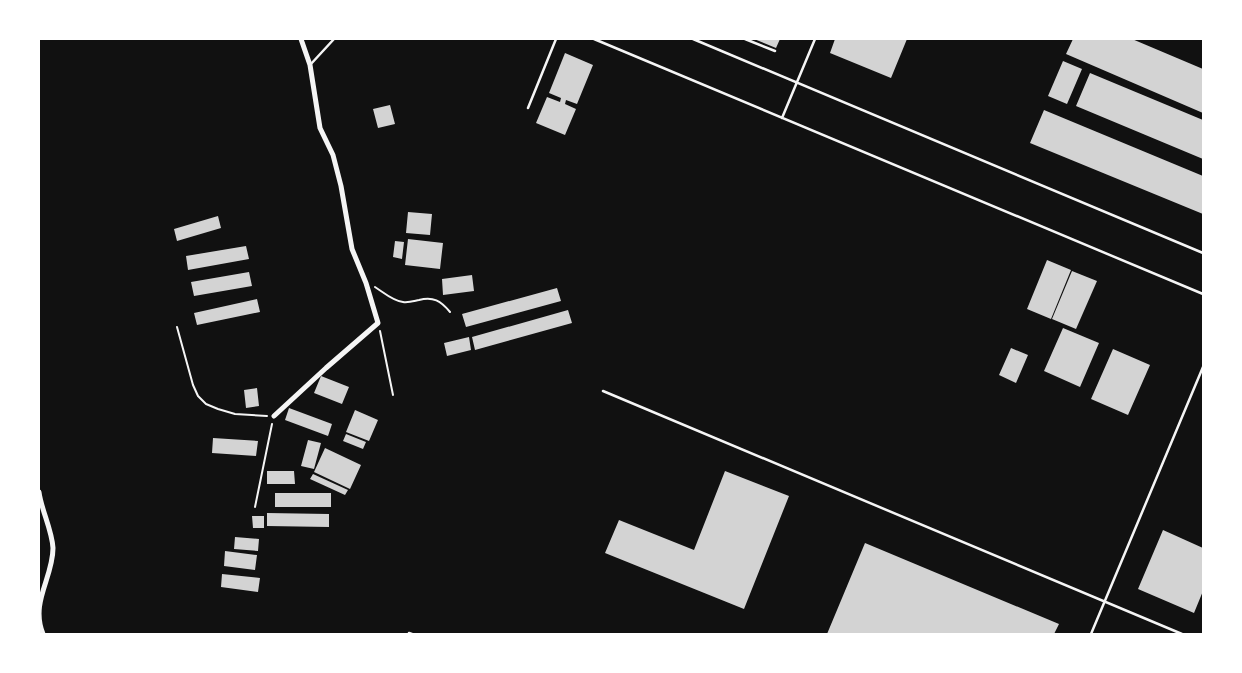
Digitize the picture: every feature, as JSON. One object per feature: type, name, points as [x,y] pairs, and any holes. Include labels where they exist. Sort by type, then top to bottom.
[{"type":"street","points":[[274,416],[378,324],[366,283],[352,248],[341,186],[333,155],[320,128],[310,65],[300,39]]},
{"type":"street","points":[[39,492],[53,546],[52,557],[40,599],[39,614],[43,634]]},
{"type":"street","points":[[39,508],[45,513]]},
{"type":"lane","points":[[310,65],[334,39]]},
{"type":"lane","points":[[528,108],[556,39]]},
{"type":"lane","points":[[594,39],[1203,294]]},
{"type":"lane","points":[[693,39],[1203,253]]},
{"type":"lane","points":[[745,39],[775,51]]},
{"type":"lane","points":[[782,118],[815,39]]},
{"type":"lane","points":[[1091,634],[1203,367]]},
{"type":"lane","points":[[603,391],[1182,634]]},
{"type":"path","points":[[366,283],[403,302],[424,299],[436,300],[444,304],[450,312]]},
{"type":"path","points":[[378,324],[393,395]]},
{"type":"path","points":[[177,327],[193,385],[198,396],[206,404],[235,414],[274,416],[262,466],[255,507]]},
{"type":"building","points":[[754,39],[780,39],[776,48]]},
{"type":"building","points":[[835,39],[907,39],[891,78],[830,53]]},
{"type":"building","points":[[1073,39],[1132,39],[1203,69],[1203,113],[1066,54]]},
{"type":"building","points":[[565,53],[593,65],[577,104],[566,100],[565,104],[576,109],[565,135],[536,123],[547,97],[560,102],[561,98],[549,93]]},
{"type":"building","points":[[1063,61],[1082,69],[1067,104],[1048,96]]},
{"type":"building","points":[[1090,73],[1203,120],[1203,159],[1076,106]]},
{"type":"building","points":[[390,105],[395,124],[378,128],[373,109]]},
{"type":"building","points":[[1044,110],[1203,176],[1203,214],[1030,143]]},
{"type":"building","points":[[408,212],[432,214],[430,235],[406,233]]},
{"type":"building","points":[[218,216],[221,228],[177,241],[174,229]]},
{"type":"building","points":[[408,239],[443,243],[440,269],[405,265]]},
{"type":"building","points":[[395,241],[404,242],[402,259],[393,257]]},
{"type":"building","points":[[246,246],[249,259],[188,270],[186,256]]},
{"type":"building","points":[[1047,260],[1071,270],[1051,319],[1027,309]]},
{"type":"building","points":[[1072,271],[1097,281],[1076,329],[1052,319]]},
{"type":"building","points":[[249,272],[252,286],[194,296],[191,282]]},
{"type":"building","points":[[472,275],[474,291],[443,295],[442,279]]},
{"type":"building","points":[[557,288],[561,301],[466,327],[462,314]]},
{"type":"building","points":[[257,299],[260,312],[197,325],[194,313]]},
{"type":"building","points":[[568,310],[572,323],[475,350],[472,337]]},
{"type":"building","points":[[1063,328],[1099,343],[1080,387],[1044,371]]},
{"type":"building","points":[[469,337],[471,350],[447,356],[444,343]]},
{"type":"building","points":[[1011,348],[1028,355],[1016,383],[999,375]]},
{"type":"building","points":[[1113,349],[1150,365],[1128,415],[1091,399]]},
{"type":"building","points":[[321,376],[349,387],[342,404],[314,393]]},
{"type":"building","points":[[257,388],[259,406],[246,408],[244,390]]},
{"type":"building","points":[[289,408],[332,424],[328,436],[285,420]]},
{"type":"building","points":[[355,410],[378,420],[369,441],[346,432]]},
{"type":"building","points":[[346,434],[366,442],[363,449],[343,441]]},
{"type":"building","points":[[213,438],[258,441],[256,456],[212,453]]},
{"type":"building","points":[[308,440],[321,443],[314,469],[301,466]]},
{"type":"building","points":[[325,448],[361,465],[350,489],[314,472]]},
{"type":"building","points":[[267,471],[294,471],[295,484],[267,484]]},
{"type":"building","points":[[725,471],[789,496],[744,609],[605,553],[619,520],[694,550]]},
{"type":"building","points":[[313,474],[348,490],[345,495],[310,479]]},
{"type":"building","points":[[275,493],[331,493],[331,507],[275,507]]},
{"type":"building","points":[[267,513],[329,514],[329,527],[267,526]]},
{"type":"building","points":[[252,516],[264,516],[264,528],[253,528]]},
{"type":"building","points":[[1163,530],[1203,548],[1203,591],[1194,613],[1138,589]]},
{"type":"building","points":[[235,537],[259,539],[258,551],[234,549]]},
{"type":"building","points":[[865,543],[1059,624],[1054,634],[827,634]]},
{"type":"building","points":[[225,551],[257,555],[255,570],[224,566]]},
{"type":"building","points":[[222,574],[260,578],[258,592],[221,587]]}]
